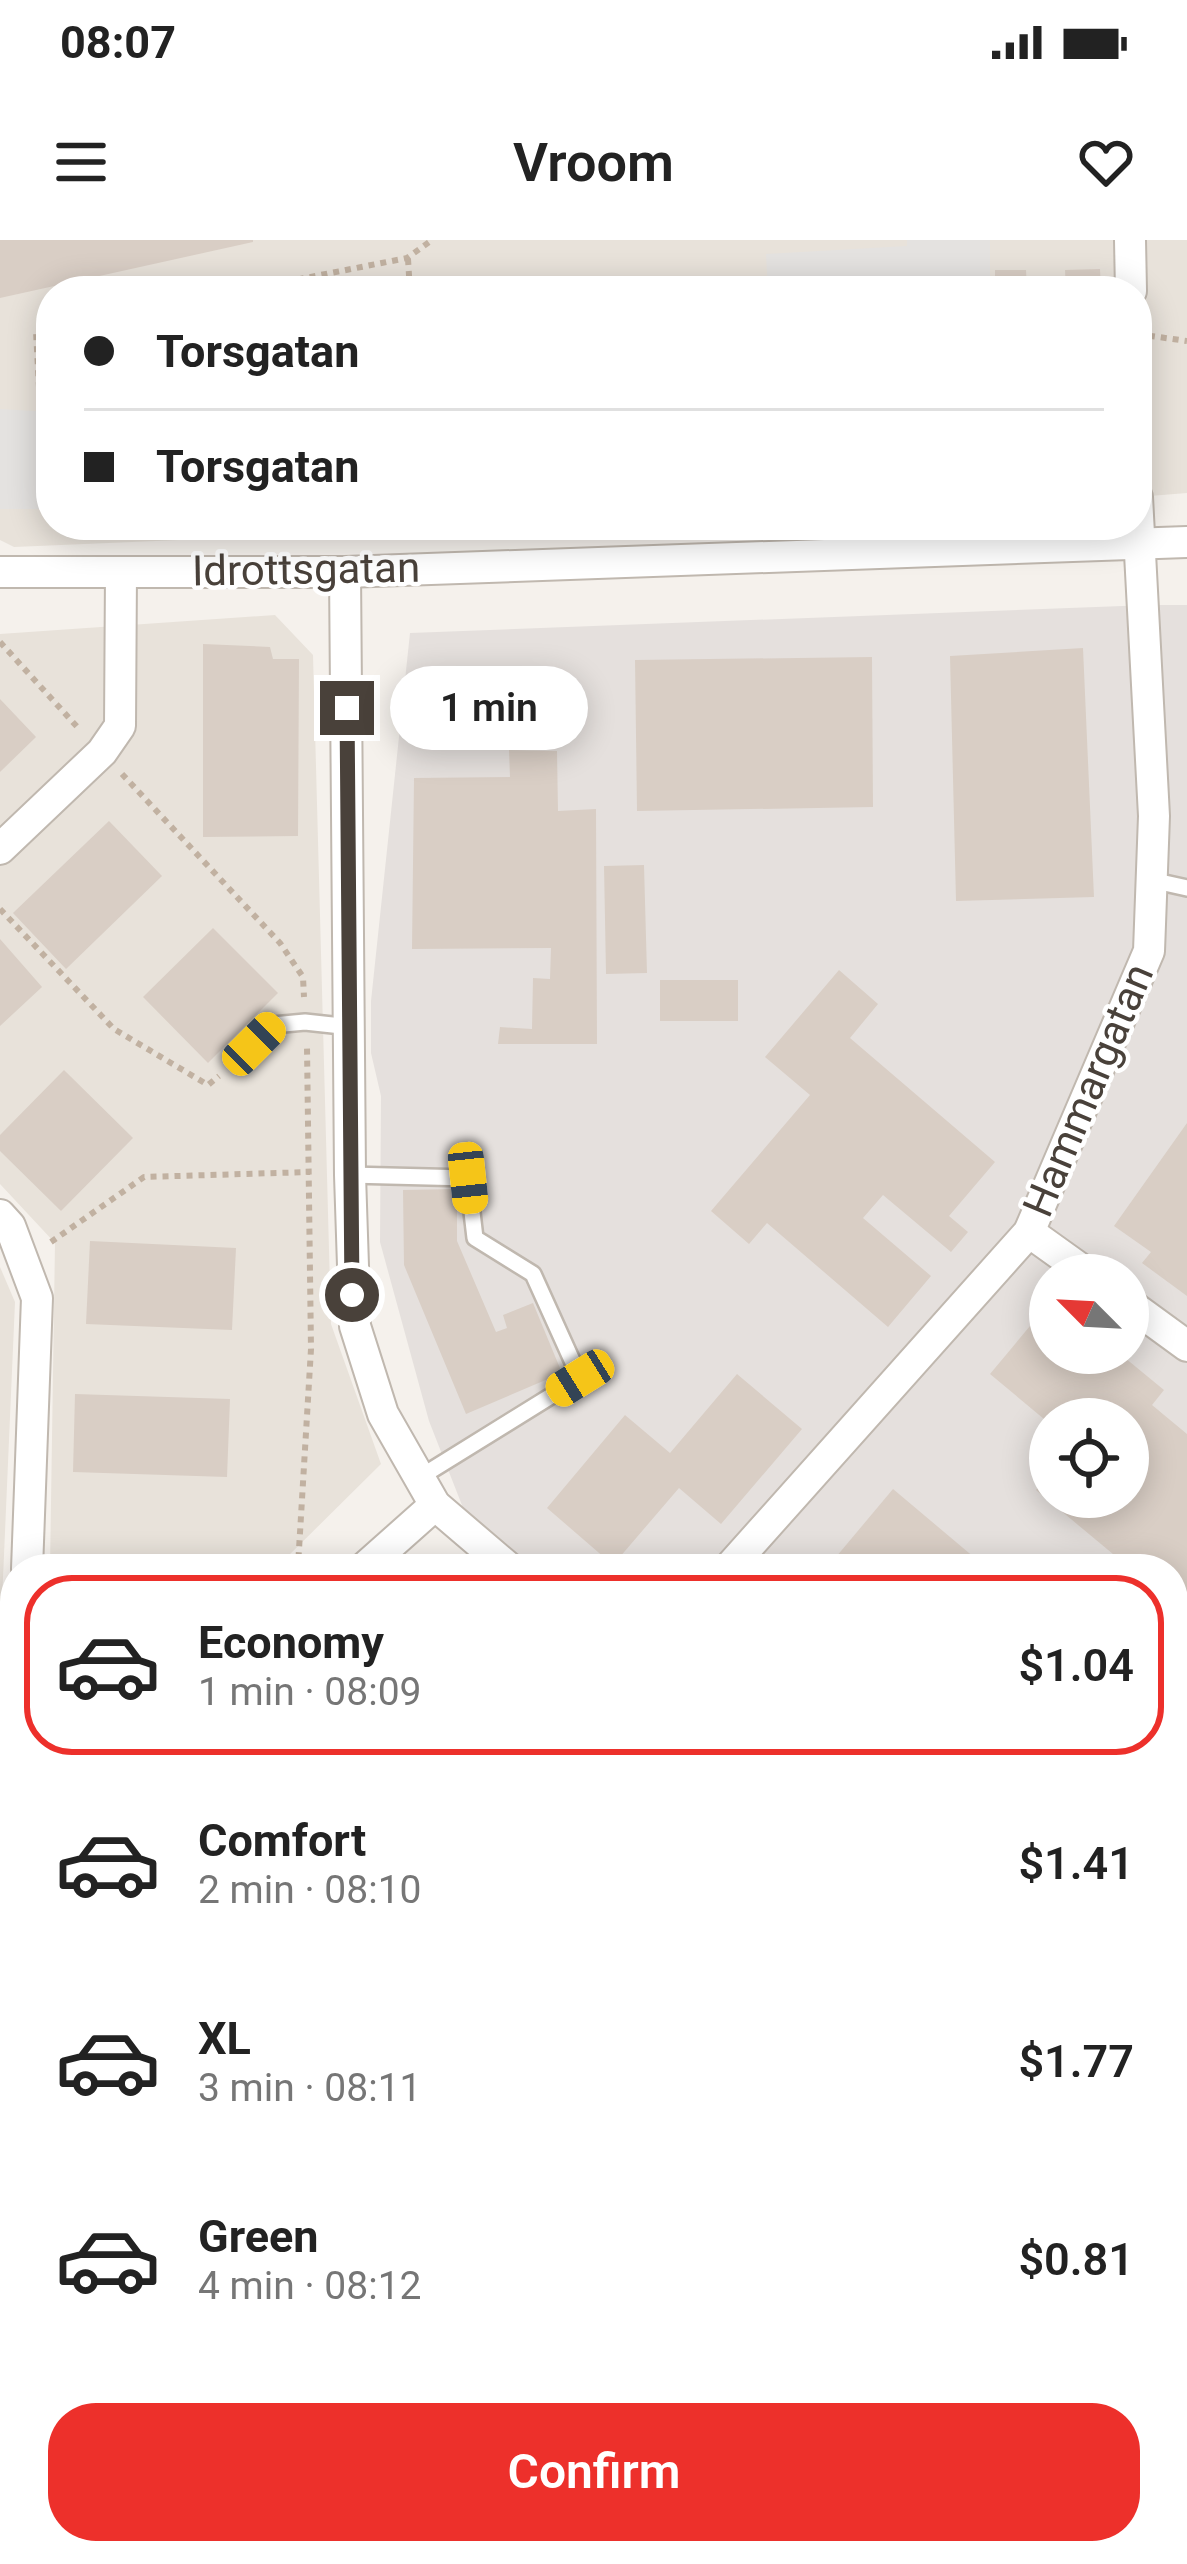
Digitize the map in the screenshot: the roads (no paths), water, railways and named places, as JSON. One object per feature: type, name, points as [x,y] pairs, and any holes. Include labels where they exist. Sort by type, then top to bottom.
[{"type":"street","points":[[1130,240],[1131,276]]},
{"type":"street","name":"Hammargatan","points":[[741,1554],[1029,1232],[1149,951],[1154,816],[1138,540]]},
{"type":"street","name":"Idrottsgatan","points":[[0,572],[346,572],[1187,542]]},
{"type":"street","points":[[0,849],[102,752],[120,726],[121,572]]},
{"type":"street","points":[[346,572],[355,1326],[383,1414],[435,1505],[492,1554]]},
{"type":"street","points":[[0,1215],[10,1226],[37,1298],[28,1554]]},
{"type":"street","points":[[1029,1232],[1060,1254]]},
{"type":"street","points":[[1149,1319],[1187,1346]]},
{"type":"street","points":[[380,1554],[435,1505]]},
{"type":"lane","points":[[1151,880],[1187,888]]},
{"type":"lane","points":[[236,1062],[273,1025],[305,1022],[350,1027]]},
{"type":"lane","points":[[350,1175],[468,1178],[475,1238],[533,1274],[580,1378],[422,1476]]}]
